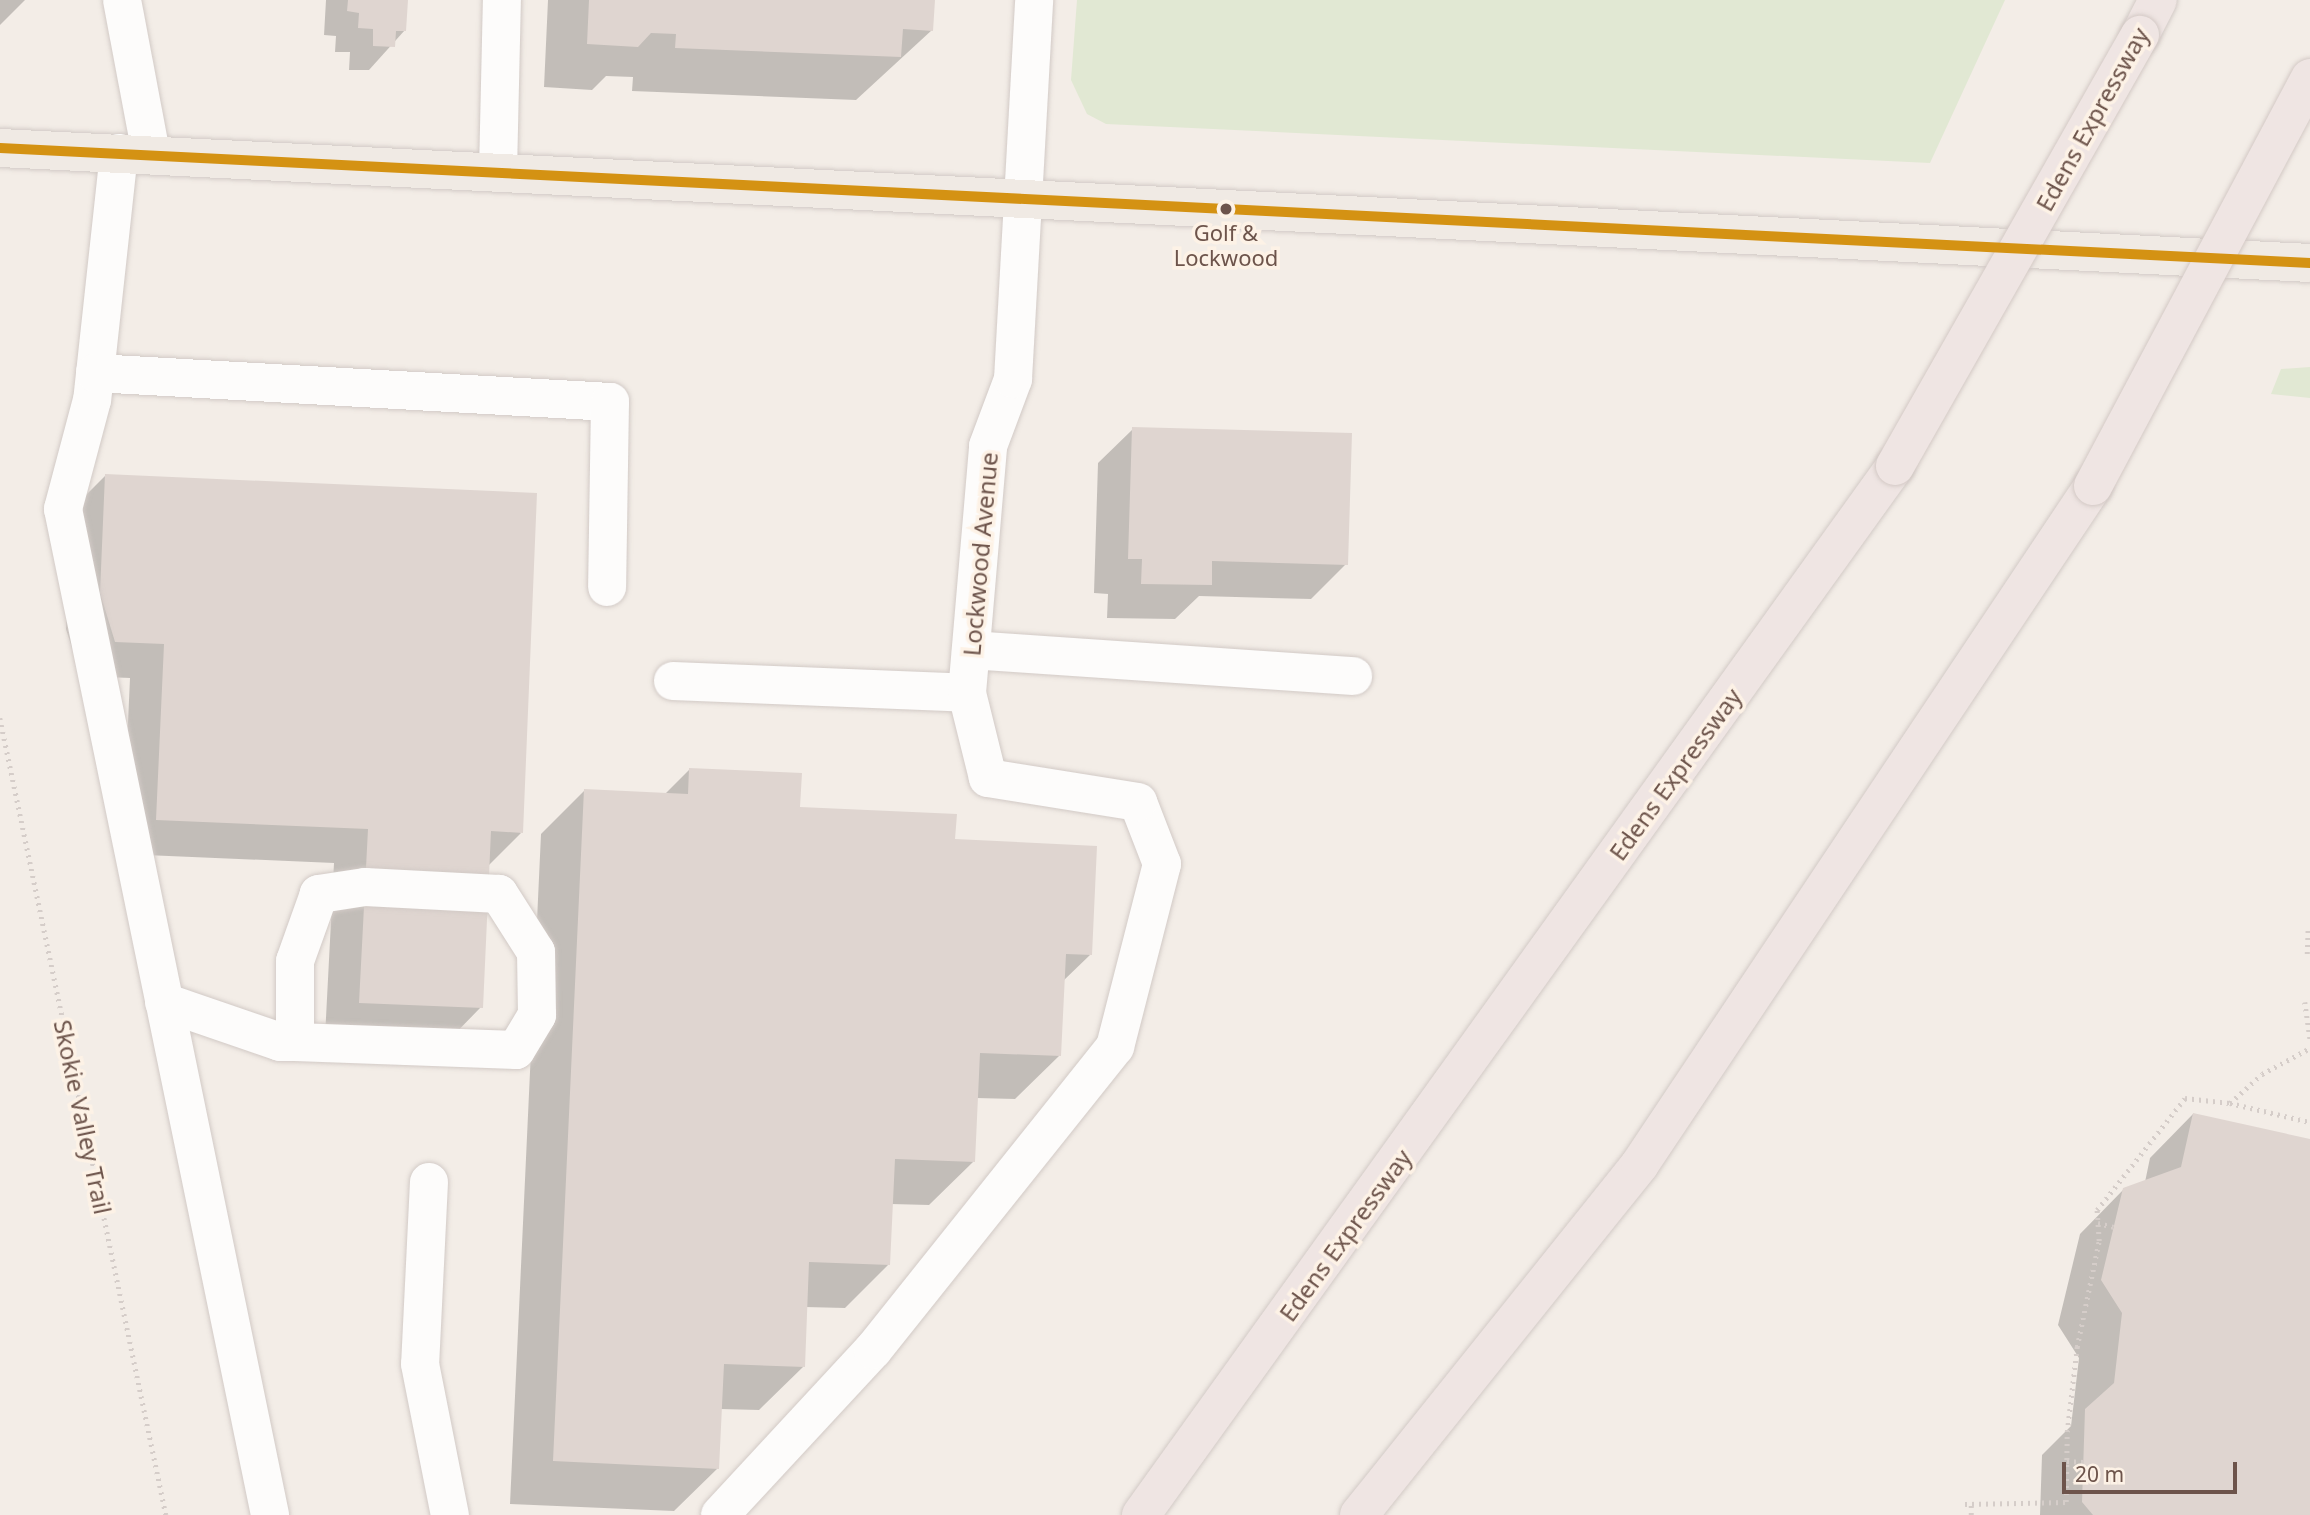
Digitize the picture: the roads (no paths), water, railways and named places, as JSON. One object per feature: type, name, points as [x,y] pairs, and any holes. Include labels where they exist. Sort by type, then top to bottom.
[{"type":"highway","name":"Edens Expressway","points":[[1141,1515],[1895,466],[2158,0]]},
{"type":"highway","points":[[1359,1515],[1640,1164],[2093,486],[2310,78]]},
{"type":"main road","points":[[0,148],[2310,263]]},
{"type":"street","points":[[122,0],[135,154],[95,373],[63,509],[270,1515]]},
{"type":"street","points":[[498,172],[502,0]]},
{"type":"street","name":"Lockwood Avenue","points":[[720,1515],[873,1350],[1115,1047],[1162,864],[1138,802],[988,778],[967,693],[988,446],[1013,379],[1034,0]]},
{"type":"street","points":[[95,373],[610,402],[607,587]]},
{"type":"street","points":[[971,650],[1353,676]]},
{"type":"street","points":[[673,681],[967,693]]},
{"type":"street","points":[[164,1002],[281,1042],[516,1050],[537,1015],[536,951],[499,894],[365,887],[319,894],[295,961],[295,1042]]},
{"type":"street","points":[[429,1182],[420,1364],[450,1515]]},
{"type":"place","name":"Golf & Lockwood","points":[[1226,209]]}]
